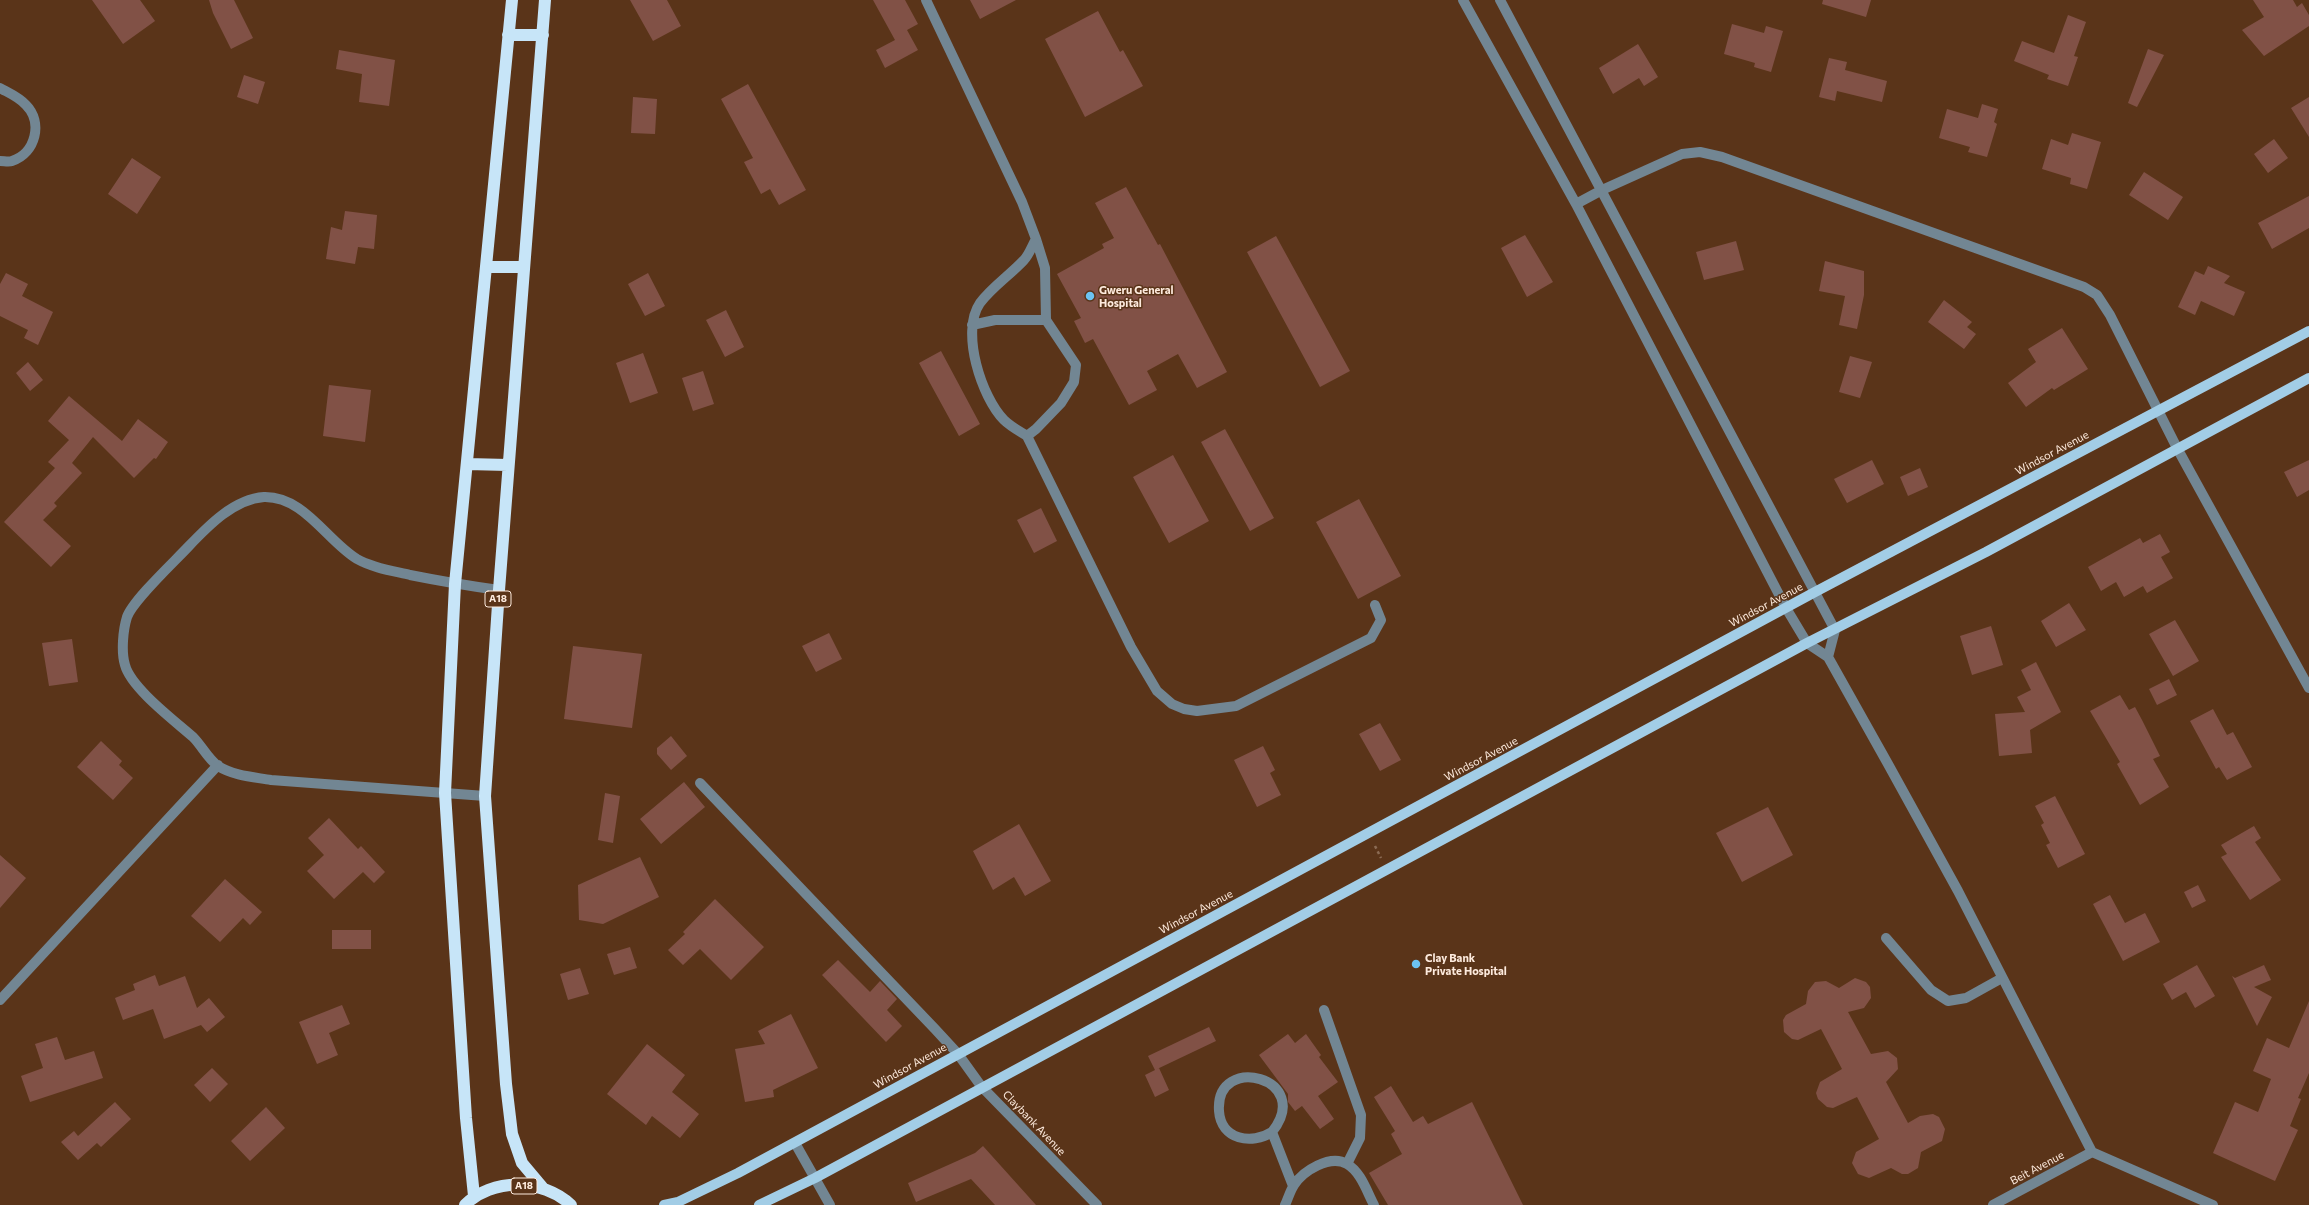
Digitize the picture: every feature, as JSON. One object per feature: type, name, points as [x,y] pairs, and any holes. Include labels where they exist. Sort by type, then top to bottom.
[{"type":"highway","points":[[474,1196],[466,1118],[445,793],[455,584],[512,0]]},
{"type":"highway","name":"A18","points":[[545,0],[508,465],[485,796],[506,1084],[512,1134],[522,1162],[543,1188],[571,1205]]},
{"type":"highway","points":[[508,35],[543,35]]},
{"type":"highway","points":[[486,267],[524,267]]},
{"type":"highway","points":[[467,464],[508,465]]},
{"type":"highway","name":"A18","points":[[465,1205],[474,1196],[508,1184],[543,1188]]},
{"type":"main road","name":"Windsor Avenue","points":[[664,1205],[678,1202],[795,1142],[1786,608],[2309,331]]},
{"type":"main road","points":[[759,1205],[814,1178],[981,1086],[1807,643],[1986,552],[2309,378]]},
{"type":"street","points":[[926,0],[1022,202],[1045,268],[1046,320],[1076,365],[1074,382],[1061,403],[1036,429],[1027,436]]},
{"type":"street","points":[[1463,0],[1576,204],[1786,608],[1807,643],[1828,657],[1958,891],[2092,1152],[2213,1205]]},
{"type":"street","points":[[1500,0],[1835,630],[1828,657]]},
{"type":"street","points":[[0,88],[27,105],[37,128],[34,142],[25,153],[12,161],[0,161]]},
{"type":"street","points":[[1576,204],[1602,190],[1682,154],[1700,152],[1722,157],[2084,287],[2097,295],[2110,315],[2177,448],[2309,688]]},
{"type":"street","points":[[1036,239],[1025,259],[979,304],[972,325],[972,344],[979,376],[992,404],[1004,421],[1027,436],[1131,647],[1157,691],[1172,704],[1197,711],[1236,706],[1371,638],[1381,620],[1375,605]]},
{"type":"street","points":[[972,325],[995,320],[1046,320]]},
{"type":"street","points":[[485,796],[271,780],[239,774],[218,765],[196,741],[138,687],[125,666],[124,643],[127,616],[141,598],[194,541],[224,514],[242,501],[266,497],[287,502],[310,517],[334,542],[358,559],[384,569],[455,584],[499,590]]},
{"type":"street","points":[[0,1000],[218,765]]},
{"type":"street","name":"Claybank Avenue","points":[[700,784],[958,1054],[981,1086],[1097,1205]]},
{"type":"street","points":[[1886,938],[1931,990],[1948,1001],[1966,998],[2002,978]]},
{"type":"street","points":[[1324,1010],[1362,1114],[1360,1138],[1347,1164]]},
{"type":"street","points":[[1247,1076],[1257,1077],[1274,1086],[1280,1095],[1282,1110],[1278,1124],[1272,1132],[1264,1137],[1249,1140],[1235,1136],[1227,1129],[1221,1121],[1219,1111],[1223,1092],[1229,1084],[1247,1076]]},
{"type":"street","points":[[1272,1132],[1293,1186]]},
{"type":"street","points":[[795,1142],[830,1205]]},
{"type":"street","name":"Beit Avenue","points":[[1993,1205],[2092,1152]]},
{"type":"street","points":[[1285,1205],[1293,1186],[1303,1174],[1321,1164],[1336,1161],[1347,1164],[1357,1172],[1374,1205]]},
{"type":"path","points":[[1369,833],[1387,869]]},
{"type":"building","points":[[92,0],[140,0],[155,21],[123,44]]},
{"type":"building","points":[[209,0],[234,0],[253,38],[231,49],[213,13]]},
{"type":"building","points":[[630,0],[667,0],[681,26],[653,41]]},
{"type":"building","points":[[873,0],[905,0],[918,24],[907,30],[918,50],[885,68],[876,50],[895,40]]},
{"type":"building","points":[[970,0],[1016,0],[980,19]]},
{"type":"building","points":[[1823,0],[1871,0],[1866,17],[1822,4]]},
{"type":"building","points":[[2253,0],[2293,0],[2297,7],[2302,3],[2309,15],[2309,26],[2264,56],[2242,30],[2264,17]]},
{"type":"building","points":[[1098,11],[1120,52],[1123,50],[1143,86],[1085,117],[1045,39]]},
{"type":"building","points":[[2068,15],[2086,22],[2074,56],[2078,57],[2068,86],[2047,79],[2049,75],[2014,61],[2022,41],[2054,53]]},
{"type":"building","points":[[1732,24],[1764,33],[1766,26],[1783,31],[1771,72],[1754,67],[1755,63],[1724,54]]},
{"type":"building","points":[[1638,44],[1658,77],[1644,86],[1639,78],[1613,94],[1599,68]]},
{"type":"building","points":[[2148,49],[2164,55],[2137,107],[2128,103]]},
{"type":"building","points":[[339,50],[395,60],[389,106],[359,102],[362,74],[336,69]]},
{"type":"building","points":[[1829,58],[1847,62],[1845,70],[1887,81],[1882,102],[1837,91],[1835,101],[1819,97]]},
{"type":"building","points":[[244,75],[265,82],[258,104],[237,97]]},
{"type":"building","points":[[748,84],[806,190],[779,205],[770,189],[761,194],[744,162],[753,158],[721,99]]},
{"type":"building","points":[[633,97],[657,99],[655,134],[631,133]]},
{"type":"building","points":[[2309,97],[2309,137],[2291,108]]},
{"type":"building","points":[[1982,104],[1998,109],[1994,122],[1997,124],[1987,157],[1968,152],[1970,147],[1939,138],[1947,109],[1978,118]]},
{"type":"building","points":[[2072,133],[2101,142],[2087,189],[2070,184],[2071,178],[2042,169],[2051,139],[2068,145]]},
{"type":"building","points":[[2274,139],[2288,158],[2268,173],[2254,154]]},
{"type":"building","points":[[132,158],[161,177],[137,214],[108,194]]},
{"type":"building","points":[[2144,172],[2183,197],[2168,220],[2129,195]]},
{"type":"building","points":[[1126,187],[1158,245],[1160,244],[1227,372],[1197,388],[1178,354],[1147,371],[1157,390],[1129,405],[1093,339],[1085,343],[1074,321],[1081,318],[1057,274],[1104,248],[1102,244],[1114,238],[1095,203]]},
{"type":"building","points":[[2309,196],[2309,228],[2272,249],[2258,223]]},
{"type":"building","points":[[345,211],[377,215],[374,249],[358,247],[355,264],[326,259],[331,227],[342,230]]},
{"type":"building","points":[[1525,235],[1553,282],[1527,297],[1501,248]]},
{"type":"building","points":[[1276,236],[1350,371],[1320,387],[1247,252]]},
{"type":"building","points":[[1736,241],[1744,270],[1704,280],[1696,252]]},
{"type":"building","points":[[1825,261],[1864,271],[1864,295],[1857,329],[1839,325],[1845,296],[1819,291]]},
{"type":"building","points":[[2208,266],[2230,276],[2224,283],[2245,292],[2234,316],[2201,301],[2195,315],[2178,307],[2195,271],[2204,275]]},
{"type":"building","points":[[6,273],[28,284],[22,296],[53,312],[38,345],[24,338],[28,330],[0,316],[0,284]]},
{"type":"building","points":[[648,273],[665,306],[645,316],[628,284]]},
{"type":"building","points":[[1944,300],[1972,322],[1967,327],[1976,334],[1964,349],[1928,322]]},
{"type":"building","points":[[726,310],[744,347],[725,357],[706,320]]},
{"type":"building","points":[[2062,328],[2088,369],[2054,390],[2052,388],[2026,407],[2008,383],[2036,362],[2028,349]]},
{"type":"building","points":[[941,351],[980,424],[959,436],[919,363]]},
{"type":"building","points":[[643,353],[658,393],[630,403],[616,363]]},
{"type":"building","points":[[1850,356],[1872,362],[1860,398],[1839,392]]},
{"type":"building","points":[[28,362],[43,380],[30,391],[16,373]]},
{"type":"building","points":[[703,371],[714,404],[693,411],[682,378]]},
{"type":"building","points":[[329,385],[371,390],[365,442],[323,436]]},
{"type":"building","points":[[69,396],[122,441],[138,419],[168,442],[156,459],[154,458],[134,478],[93,437],[72,463],[82,473],[54,503],[57,506],[43,520],[71,546],[51,567],[4,522],[55,468],[48,462],[69,440],[48,421]]},
{"type":"building","points":[[1225,429],[1274,518],[1250,531],[1201,442]]},
{"type":"building","points":[[1173,455],[1209,521],[1169,543],[1133,477]]},
{"type":"building","points":[[1872,460],[1884,484],[1847,503],[1834,479]]},
{"type":"building","points":[[2309,460],[2309,490],[2297,497],[2284,472]]},
{"type":"building","points":[[1920,468],[1928,487],[1908,496],[1900,477]]},
{"type":"building","points":[[1359,499],[1401,576],[1358,599],[1316,522]]},
{"type":"building","points":[[1041,508],[1057,541],[1034,553],[1017,520]]},
{"type":"building","points":[[2160,534],[2170,552],[2161,557],[2173,578],[2147,593],[2143,586],[2124,597],[2116,582],[2101,591],[2088,567],[2140,538],[2143,543]]},
{"type":"building","points":[[2069,603],[2086,630],[2056,647],[2041,621]]},
{"type":"building","points":[[2175,620],[2199,661],[2173,676],[2149,634]]},
{"type":"building","points":[[1991,626],[2003,665],[1972,675],[1960,636]]},
{"type":"building","points":[[829,633],[842,659],[816,672],[802,646]]},
{"type":"building","points":[[72,639],[78,682],[49,686],[42,643]]},
{"type":"building","points":[[573,646],[642,654],[632,728],[564,719]]},
{"type":"building","points":[[2036,662],[2061,712],[2030,730],[2032,753],[1999,756],[1995,714],[2025,712],[2017,697],[2031,690],[2021,670]]},
{"type":"building","points":[[2169,679],[2177,695],[2157,705],[2149,689]]},
{"type":"building","points":[[2120,695],[2129,710],[2135,707],[2142,720],[2160,756],[2153,759],[2169,787],[2140,805],[2117,764],[2120,762],[2090,711]]},
{"type":"building","points":[[2213,709],[2227,735],[2233,732],[2252,767],[2227,780],[2219,767],[2216,769],[2190,721]]},
{"type":"building","points":[[1380,723],[1401,760],[1380,771],[1359,734]]},
{"type":"building","points":[[671,736],[687,756],[671,770],[657,754],[657,748]]},
{"type":"building","points":[[101,741],[122,761],[119,765],[133,778],[113,800],[77,767]]},
{"type":"building","points":[[1263,746],[1275,770],[1270,773],[1281,795],[1257,807],[1234,760]]},
{"type":"building","points":[[684,782],[705,807],[661,844],[640,819]]},
{"type":"building","points":[[605,793],[620,796],[613,843],[598,840]]},
{"type":"building","points":[[2055,796],[2085,854],[2058,868],[2046,845],[2050,843],[2041,825],[2044,823],[2035,806]]},
{"type":"building","points":[[1768,807],[1793,855],[1742,882],[1716,833]]},
{"type":"building","points":[[329,818],[358,849],[361,846],[385,872],[374,883],[363,872],[334,899],[307,871],[324,855],[308,838]]},
{"type":"building","points":[[1019,824],[1051,881],[1025,896],[1014,877],[993,890],[973,851]]},
{"type":"building","points":[[2254,826],[2261,838],[2255,842],[2281,880],[2250,900],[2221,857],[2227,854],[2221,845]]},
{"type":"building","points":[[0,855],[26,878],[0,908]]},
{"type":"building","points":[[640,857],[659,897],[603,924],[579,920],[578,885]]},
{"type":"building","points":[[225,879],[262,912],[250,925],[243,918],[220,942],[191,916]]},
{"type":"building","points":[[2198,885],[2206,901],[2192,908],[2184,892]]},
{"type":"building","points":[[2110,895],[2125,923],[2145,913],[2160,942],[2123,961],[2093,904]]},
{"type":"building","points":[[715,899],[764,947],[731,980],[700,949],[683,965],[668,950],[685,934],[683,932]]},
{"type":"building","points":[[332,930],[371,930],[371,949],[332,949]]},
{"type":"building","points":[[630,947],[637,968],[614,975],[607,954]]},
{"type":"building","points":[[838,960],[870,992],[880,981],[897,999],[887,1010],[902,1026],[886,1042],[822,975]]},
{"type":"building","points":[[2197,965],[2215,996],[2195,1008],[2186,992],[2172,1000],[2163,984]]},
{"type":"building","points":[[2264,965],[2271,980],[2254,987],[2272,997],[2257,1026],[2232,976],[2235,978]]},
{"type":"building","points":[[580,968],[589,994],[568,1000],[560,974]]},
{"type":"building","points":[[155,975],[159,986],[185,976],[197,1008],[209,998],[225,1017],[207,1032],[201,1025],[164,1039],[153,1009],[123,1020],[115,998],[135,990],[133,984]]},
{"type":"building","points":[[1855,978],[1866,982],[1870,987],[1871,998],[1864,1008],[1848,1012],[1871,1054],[1888,1051],[1897,1058],[1898,1069],[1886,1082],[1908,1123],[1920,1116],[1933,1114],[1939,1117],[1945,1129],[1942,1141],[1921,1152],[1918,1168],[1908,1174],[1902,1174],[1891,1168],[1869,1178],[1858,1174],[1852,1163],[1856,1152],[1879,1139],[1857,1097],[1833,1108],[1827,1107],[1818,1099],[1816,1093],[1820,1082],[1842,1069],[1821,1029],[1798,1040],[1792,1039],[1784,1032],[1783,1020],[1786,1015],[1806,1004],[1808,991],[1815,982],[1826,981],[1839,988]]},
{"type":"building","points":[[2309,1001],[2309,1073],[2298,1098],[2301,1099],[2290,1126],[2298,1130],[2275,1181],[2213,1153],[2235,1102],[2258,1112],[2271,1079],[2253,1071],[2267,1038],[2289,1048]]},
{"type":"building","points":[[342,1005],[350,1024],[329,1033],[338,1055],[317,1064],[299,1022]]},
{"type":"building","points":[[791,1014],[818,1068],[773,1090],[774,1097],[745,1102],[735,1049],[765,1044],[758,1031]]},
{"type":"building","points":[[1209,1027],[1216,1041],[1155,1070],[1148,1056]]},
{"type":"building","points":[[1288,1034],[1295,1043],[1306,1034],[1321,1055],[1319,1057],[1338,1082],[1318,1096],[1334,1119],[1320,1129],[1302,1106],[1295,1111],[1288,1102],[1288,1094],[1259,1055]]},
{"type":"building","points":[[57,1037],[65,1060],[94,1051],[103,1078],[30,1102],[21,1076],[43,1068],[35,1044]]},
{"type":"building","points":[[647,1044],[685,1075],[672,1092],[699,1114],[680,1138],[652,1116],[646,1125],[607,1094]]},
{"type":"building","points":[[212,1068],[228,1084],[210,1102],[194,1085]]},
{"type":"building","points":[[1159,1068],[1169,1090],[1155,1097],[1145,1075]]},
{"type":"building","points":[[1391,1086],[1413,1122],[1423,1116],[1428,1124],[1472,1102],[1523,1205],[1388,1205],[1369,1173],[1402,1154],[1391,1134],[1395,1131],[1374,1097]]},
{"type":"building","points":[[115,1102],[131,1119],[101,1147],[97,1143],[78,1160],[61,1142],[74,1131],[78,1136]]},
{"type":"building","points":[[266,1107],[285,1128],[250,1161],[231,1141]]},
{"type":"building","points":[[983,1146],[1036,1205],[995,1205],[971,1179],[916,1202],[908,1183],[975,1153]]},
{"type":"place","name":"Gweru General Hospital","points":[[1090,296]]},
{"type":"place","name":"Clay Bank Private Hospital","points":[[1416,964]]}]
